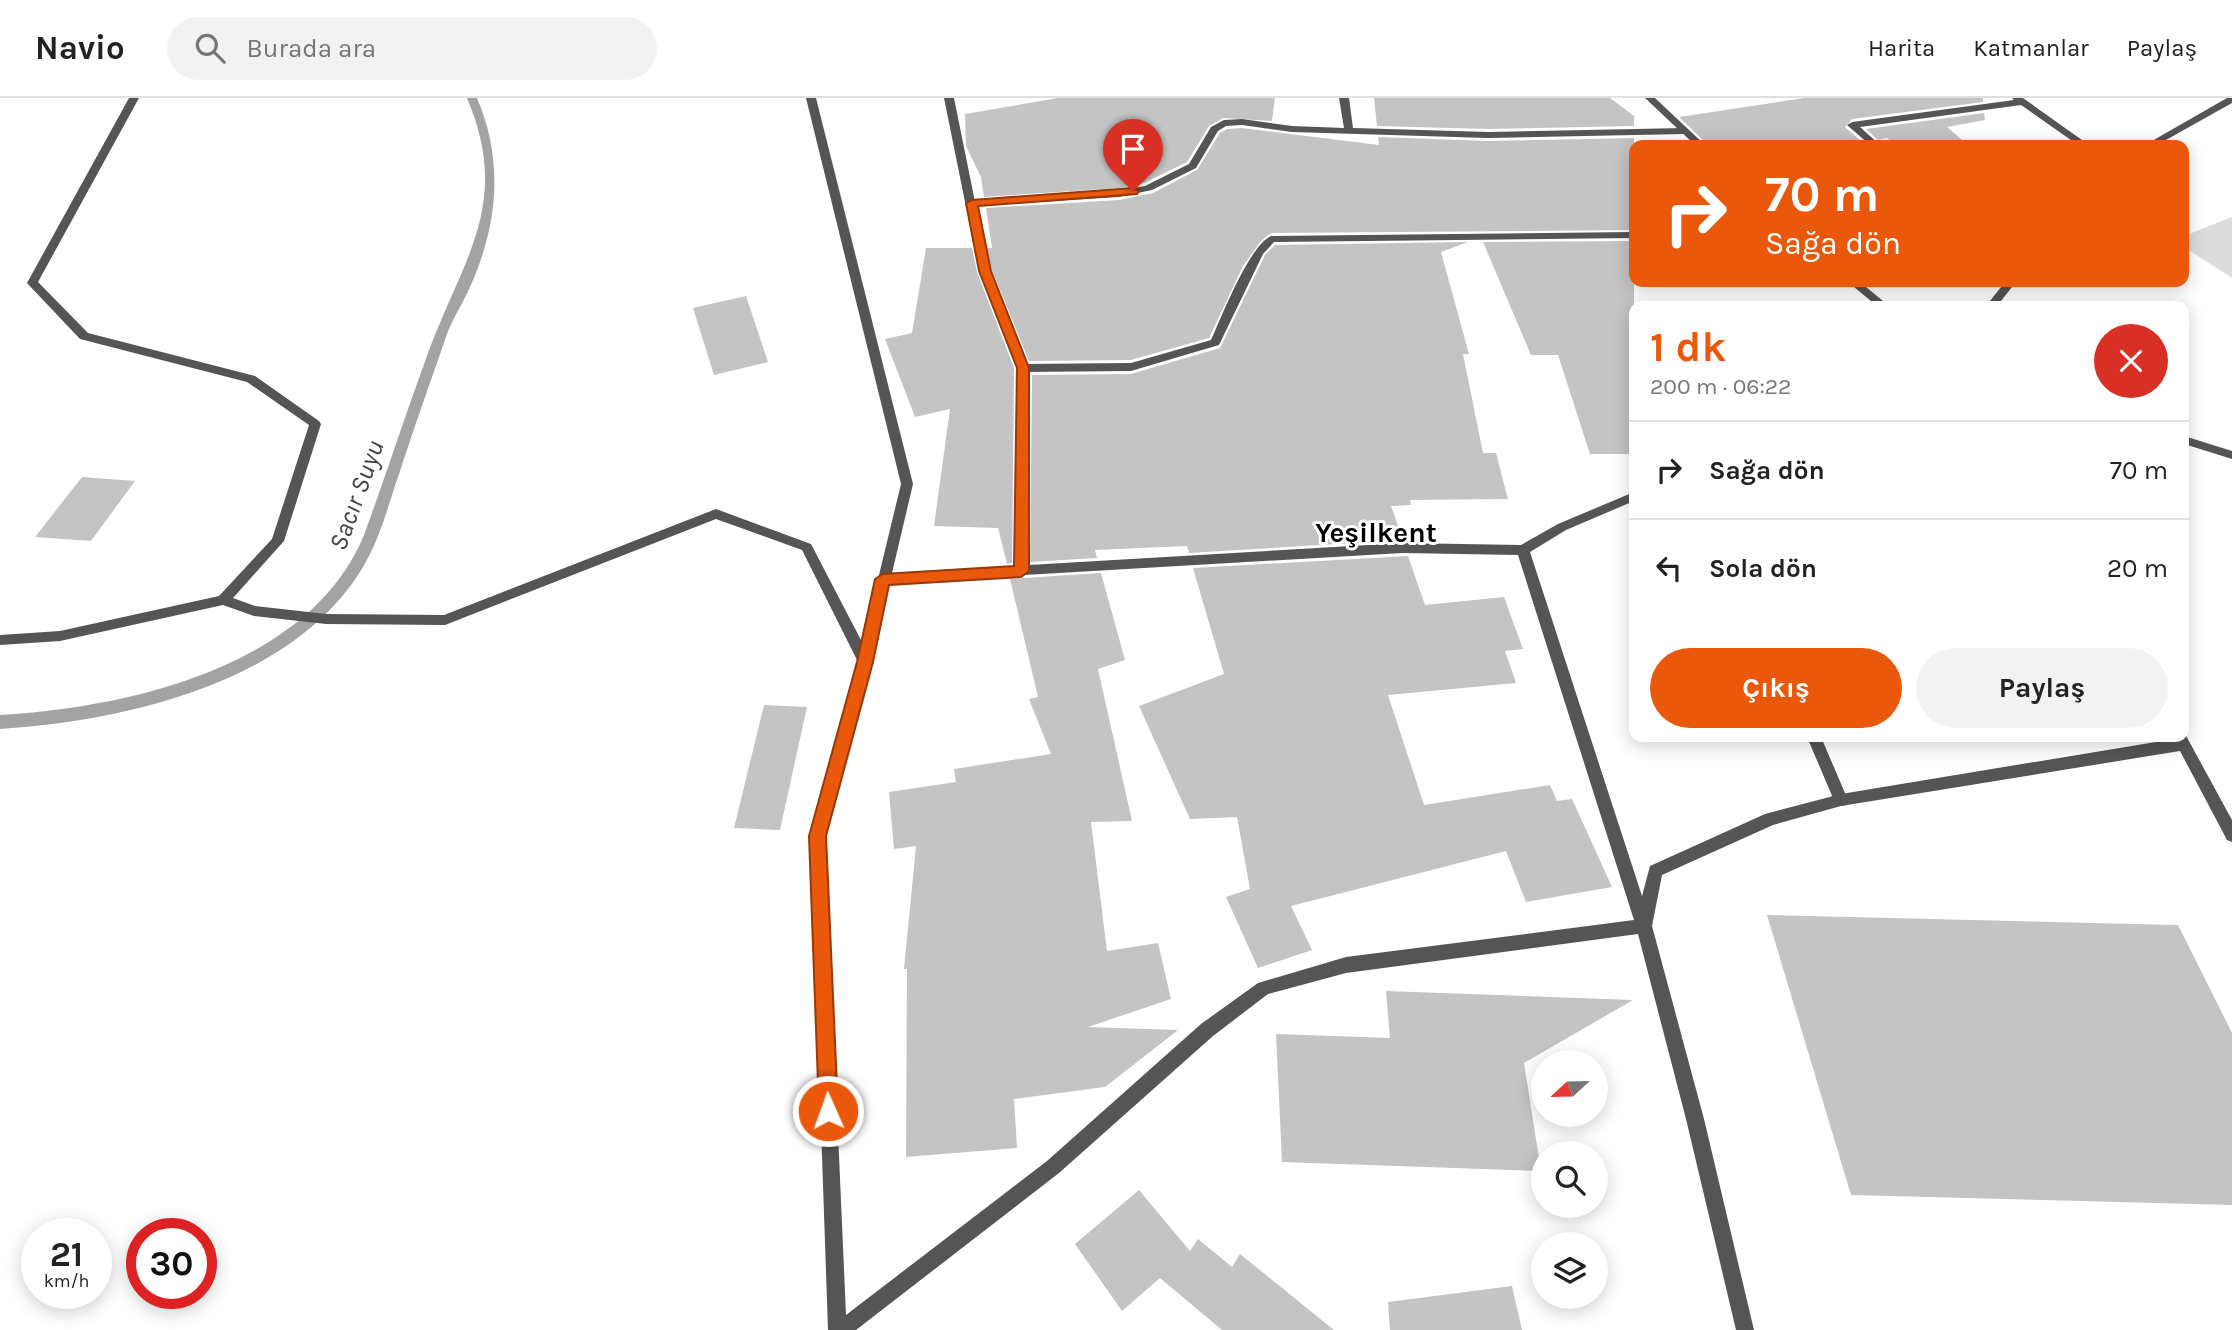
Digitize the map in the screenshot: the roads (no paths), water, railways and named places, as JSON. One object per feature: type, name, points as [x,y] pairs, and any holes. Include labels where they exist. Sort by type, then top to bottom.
[{"type":"street","points":[[134,98],[32,282],[84,336],[251,379],[315,424],[278,541],[223,600]]},
{"type":"street","points":[[811,98],[907,484],[865,662],[818,836],[839,1330]]},
{"type":"street","points":[[949,98],[985,271],[1023,368],[1021,571]]},
{"type":"street","points":[[1344,98],[1349,130]]},
{"type":"street","points":[[1650,98],[1694,140]]},
{"type":"street","points":[[2159,140],[2232,99]]},
{"type":"street","points":[[1869,140],[1852,125],[2020,100],[2077,140]]},
{"type":"street","points":[[972,203],[1119,194],[1148,188],[1193,166],[1214,129],[1224,123],[1488,135],[1684,131]]},
{"type":"street","points":[[1023,368],[1131,367],[1215,342],[1258,253],[1271,239],[1629,236]]},
{"type":"street","points":[[1859,287],[1878,301]]},
{"type":"street","points":[[1995,301],[2007,287]]},
{"type":"street","points":[[2189,442],[2232,455]]},
{"type":"street","points":[[883,579],[1402,548],[1523,550],[1562,527],[1629,498]]},
{"type":"street","points":[[0,640],[60,636],[223,600],[254,611],[326,619],[445,620],[716,514],[807,547],[865,662]]},
{"type":"street","points":[[1523,550],[1644,926],[1695,1119],[1745,1330]]},
{"type":"street","points":[[1816,742],[1841,800]]},
{"type":"street","points":[[1644,926],[1655,871],[1770,819],[1841,800],[2171,742]]},
{"type":"street","points":[[2183,742],[2232,835]]},
{"type":"street","points":[[839,1330],[1053,1167],[1207,1030],[1264,988],[1346,965],[1644,926]]},
{"type":"waterway","name":"Sacır Suyu","points":[[0,722],[97,712],[147,701],[197,684],[245,663],[288,636],[326,605],[356,567],[372,535],[443,329],[473,264],[487,217],[490,192],[488,144],[472,98]]},
{"type":"district","name":"Yeşilkent","points":[[1376,532]]}]
